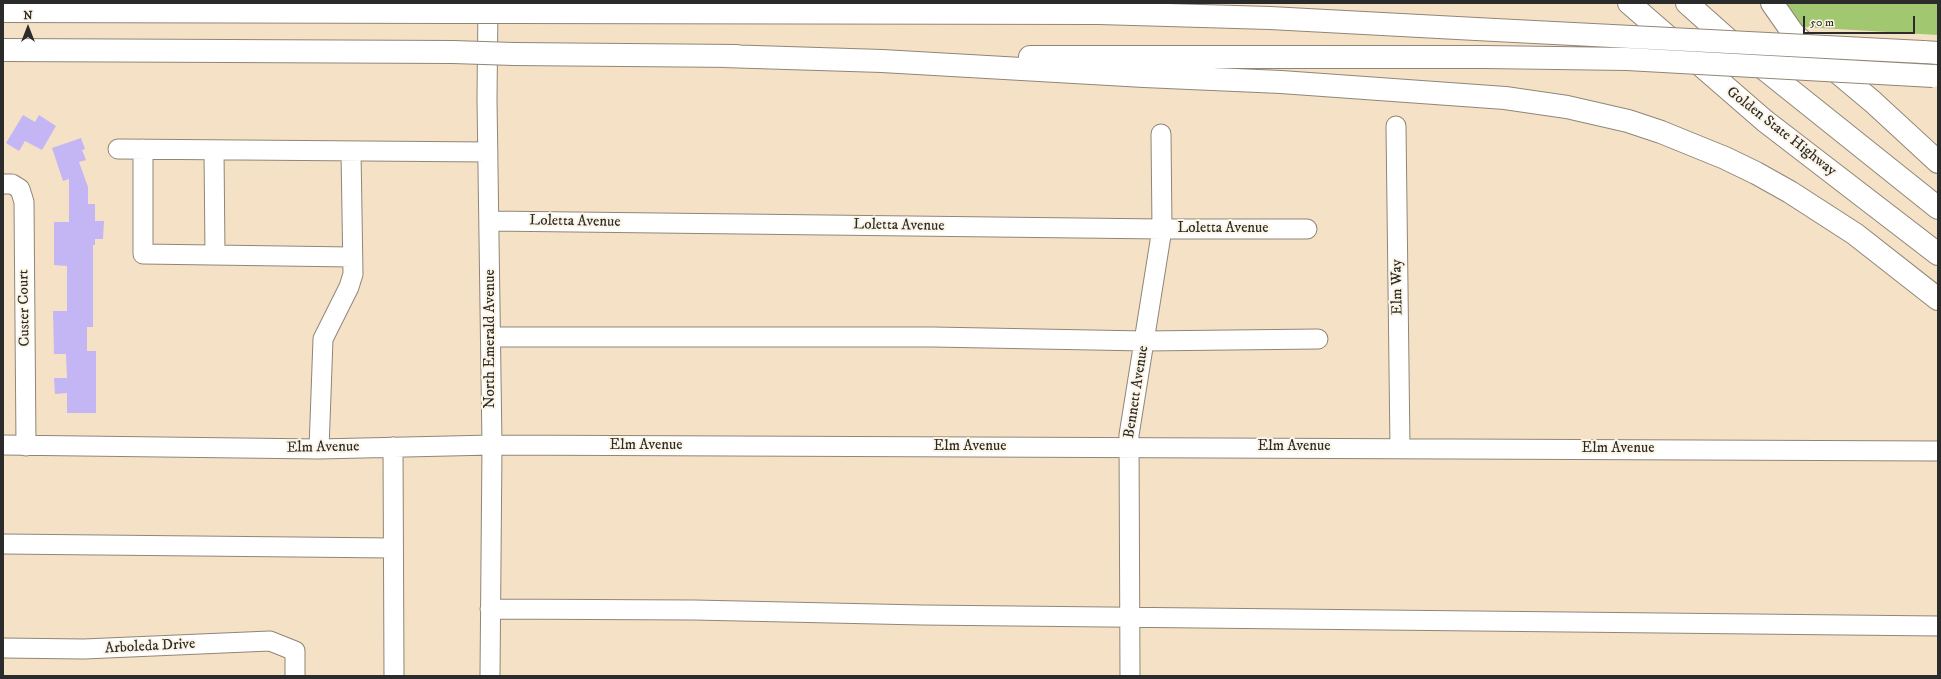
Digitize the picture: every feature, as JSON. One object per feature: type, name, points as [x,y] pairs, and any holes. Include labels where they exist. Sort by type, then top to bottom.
[{"type":"highway","name":"Golden State Highway","points":[[1629,3],[1765,121],[1938,254]]},
{"type":"highway","points":[[1687,3],[1733,44],[1938,208]]},
{"type":"highway","points":[[1772,3],[1797,37],[1873,102],[1938,162]]},
{"type":"highway","points":[[3,11],[1099,13],[1300,20],[1930,53]]},
{"type":"highway","points":[[3,50],[453,52],[723,56],[1484,56],[1648,60],[1936,76]]},
{"type":"highway","points":[[723,56],[882,62],[1281,82],[1505,98],[1567,107],[1628,121],[1661,132],[1725,158],[1756,173],[1803,200],[1855,234],[1938,299]]},
{"type":"street","name":"North Emerald Avenue","points":[[488,3],[488,152],[492,446],[490,676]]},
{"type":"street","name":"Elm Way","points":[[1396,126],[1400,448]]},
{"type":"street","name":"Bennett Avenue","points":[[1130,676],[1130,420],[1145,341],[1162,229],[1162,134]]},
{"type":"street","points":[[118,149],[488,152]]},
{"type":"street","points":[[143,149],[143,254],[352,257]]},
{"type":"street","points":[[214,150],[215,255]]},
{"type":"street","points":[[319,449],[322,347],[327,331],[349,287],[353,274],[351,151]]},
{"type":"street","name":"Custer Court","points":[[3,184],[12,184],[20,189],[24,202],[26,446]]},
{"type":"street","name":"Loletta Avenue","points":[[490,221],[1162,229],[1307,229]]},
{"type":"street","points":[[491,337],[933,337],[1145,341],[1318,339]]},
{"type":"street","name":"Elm Avenue","points":[[3,445],[319,449],[492,446],[1129,447],[1938,451]]},
{"type":"street","points":[[392,447],[394,676]]},
{"type":"street","points":[[3,544],[392,548]]},
{"type":"street","points":[[490,609],[694,610],[1130,618],[1938,626]]},
{"type":"street","name":"Arboleda Drive","points":[[3,648],[84,649],[270,642],[295,651],[295,676]]},
{"type":"green space","points":[[1784,3],[1938,3],[1938,35],[1803,27]]},
{"type":"building","points":[[23,115],[35,122],[39,115],[56,126],[42,150],[25,141],[19,151],[6,143]]},
{"type":"building","points":[[81,138],[85,149],[82,150],[86,160],[79,162],[88,187],[88,204],[95,204],[95,221],[104,221],[103,239],[95,239],[95,245],[93,245],[93,327],[87,327],[87,351],[96,351],[96,413],[67,413],[67,393],[55,394],[54,378],[67,378],[66,354],[54,354],[53,311],[67,311],[67,266],[54,265],[54,222],[69,222],[69,179],[63,181],[52,148]]}]
